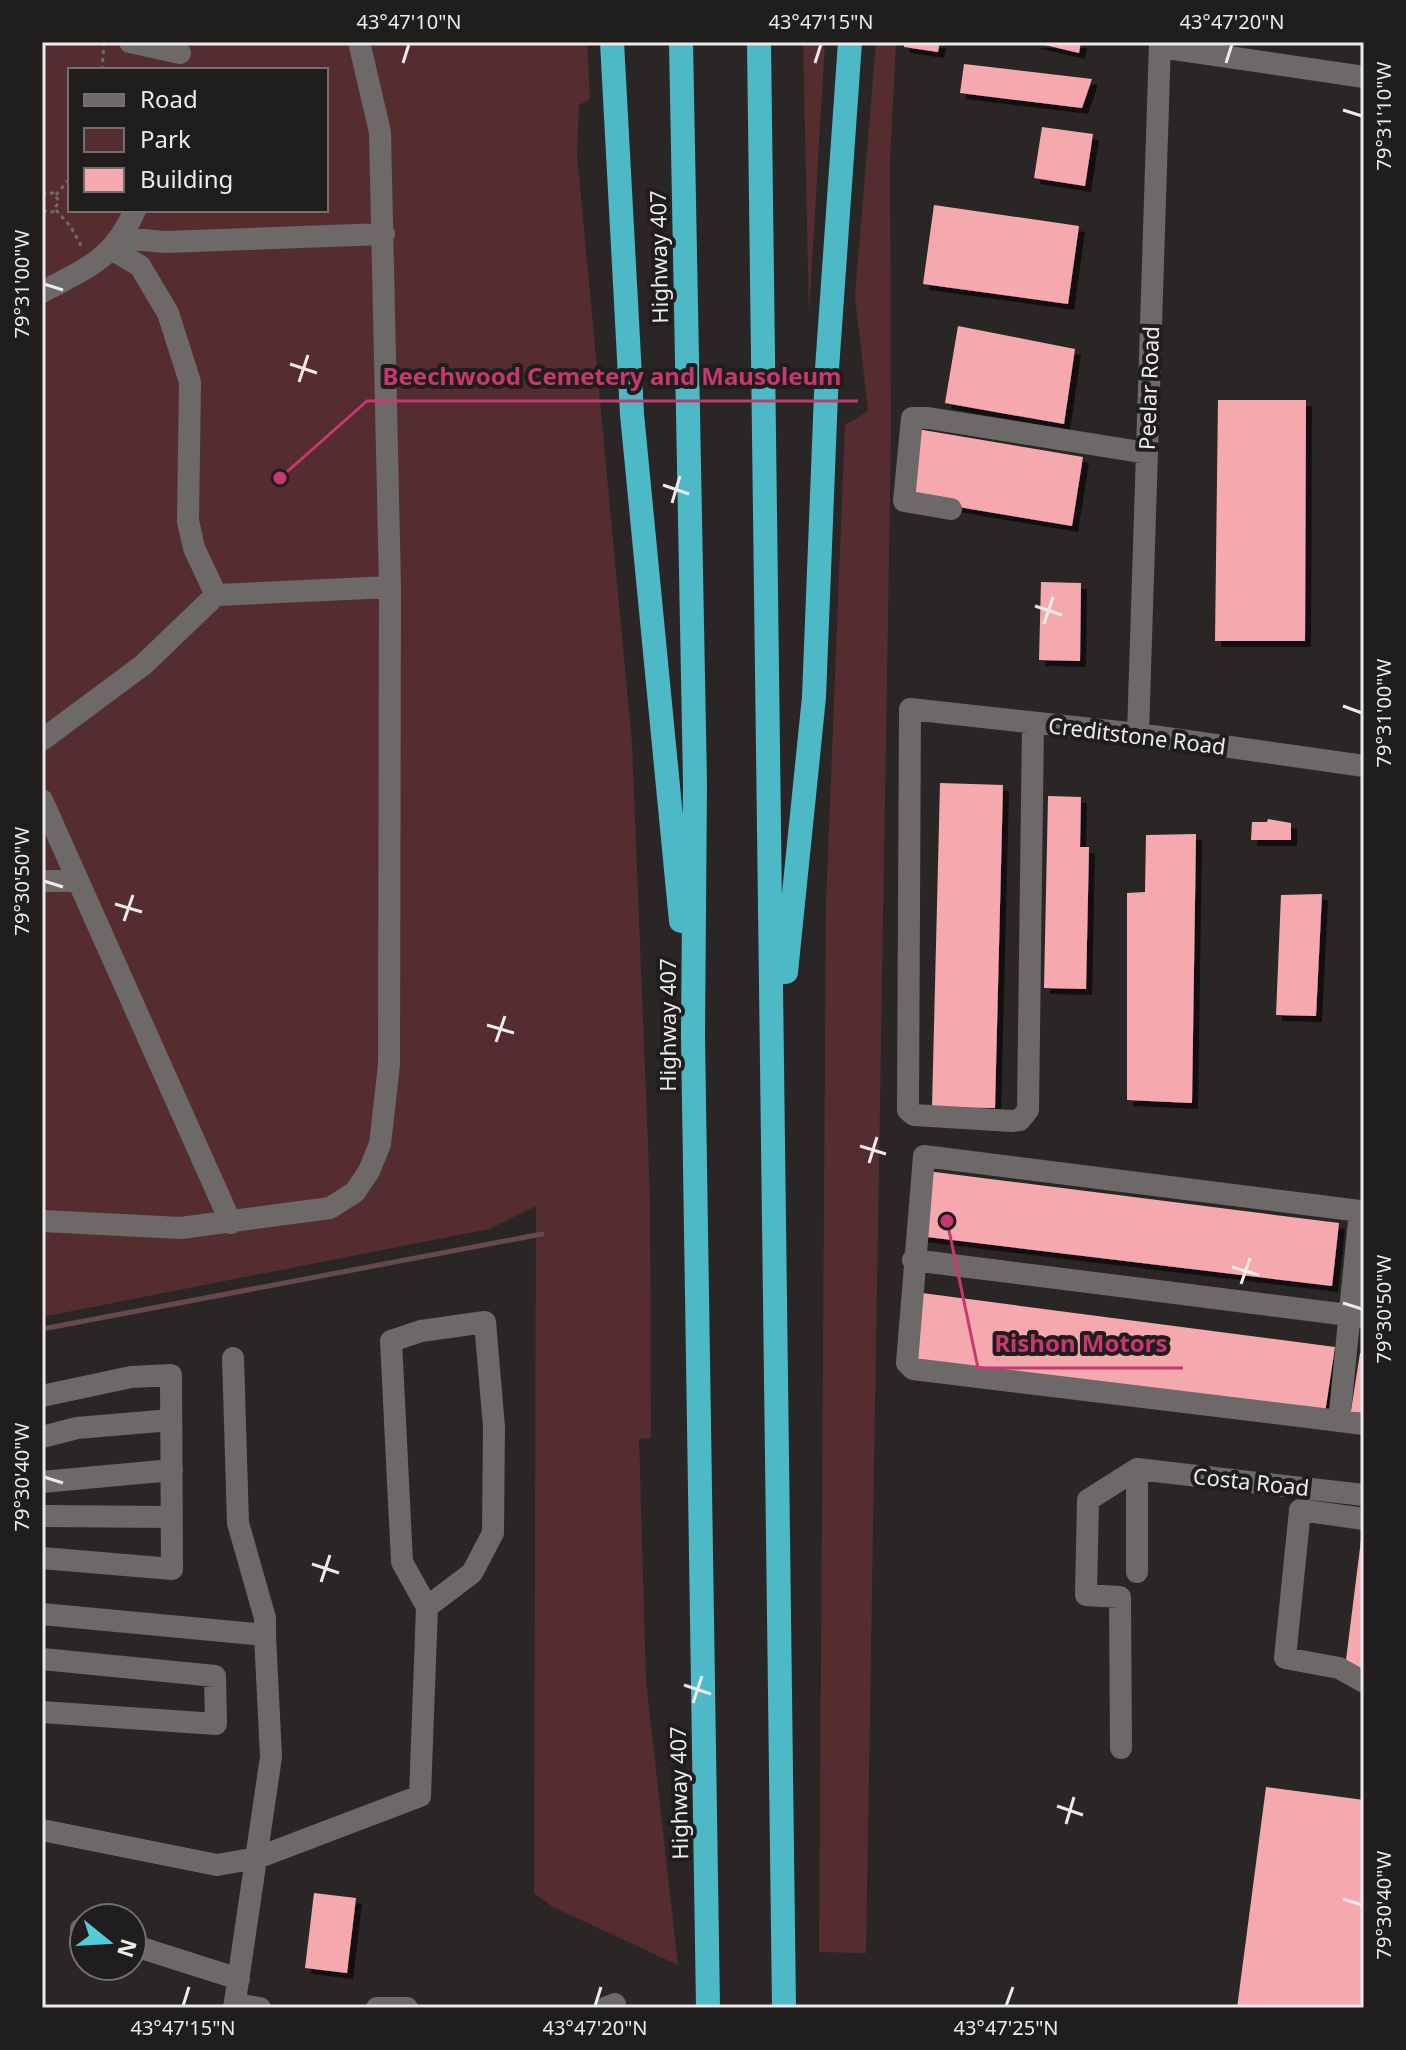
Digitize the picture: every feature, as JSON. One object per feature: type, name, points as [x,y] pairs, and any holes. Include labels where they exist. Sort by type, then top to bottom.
[{"type":"highway","points":[[612,42],[632,414],[693,1036]]},
{"type":"highway","points":[[617,115],[619,42]]},
{"type":"highway","name":"Highway 407","points":[[681,42],[695,783],[693,1036],[708,2008]]},
{"type":"highway","points":[[759,42],[784,2008]]},
{"type":"highway","points":[[774,1102],[804,764],[814,697],[827,369],[850,42]]},
{"type":"street","points":[[130,42],[180,55]]},
{"type":"street","points":[[42,1221],[181,1228],[330,1208],[355,1192],[369,1171],[380,1144],[389,1065],[390,587],[384,234],[380,132],[359,42]]},
{"type":"street","points":[[1160,44],[1364,77]]},
{"type":"street","name":"Peelar Road","points":[[1138,734],[1160,44]]},
{"type":"street","points":[[42,292],[89,267],[118,244],[134,212]]},
{"type":"street","points":[[118,244],[384,234]]},
{"type":"street","points":[[118,244],[140,266],[168,313],[190,382],[188,521],[194,548],[216,595]]},
{"type":"street","points":[[951,509],[904,501],[912,418],[1147,453]]},
{"type":"street","points":[[42,740],[143,665],[216,595],[390,587]]},
{"type":"street","name":"Creditstone Road","points":[[1033,723],[1028,1110],[1020,1120],[1012,1121],[923,1116],[908,1110],[910,709],[1138,734],[1364,766]]},
{"type":"street","points":[[42,800],[231,1223]]},
{"type":"street","points":[[42,881],[78,881]]},
{"type":"street","points":[[1339,1421],[1358,1316],[1362,1211],[924,1156],[913,1260],[907,1363],[913,1369],[1339,1421],[1364,1424]]},
{"type":"street","points":[[913,1260],[1358,1316]]},
{"type":"street","points":[[42,1830],[217,1865],[257,1858],[420,1796],[427,1607],[402,1562],[391,1341],[421,1331],[485,1322],[494,1427],[493,1533],[472,1573],[427,1607]]},
{"type":"street","points":[[233,1358],[238,1523],[265,1618],[271,1757],[235,2006],[260,2008]]},
{"type":"street","points":[[42,1396],[131,1377],[171,1375],[172,1569],[42,1558]]},
{"type":"street","points":[[42,1437],[77,1428],[171,1420]]},
{"type":"street","points":[[1137,1469],[1137,1572]]},
{"type":"street","points":[[1121,1748],[1120,1597],[1086,1595],[1088,1500],[1137,1469]]},
{"type":"street","name":"Costa Road","points":[[1137,1469],[1364,1495]]},
{"type":"street","points":[[42,1482],[172,1470]]},
{"type":"street","points":[[1364,1519],[1300,1510],[1285,1658],[1339,1668],[1364,1682]]},
{"type":"street","points":[[42,1516],[171,1517]]},
{"type":"street","points":[[42,1614],[265,1635]]},
{"type":"street","points":[[42,1659],[215,1676],[216,1724],[42,1712]]},
{"type":"street","points":[[148,1950],[239,1979]]},
{"type":"street","points":[[605,2008],[615,2004],[615,2008]]},
{"type":"street","points":[[377,2008],[407,2008]]},
{"type":"path","points":[[102,68],[104,42]]},
{"type":"path","points":[[56,195],[68,180]]},
{"type":"path","points":[[42,194],[56,195]]},
{"type":"path","points":[[56,195],[59,201],[56,210]]},
{"type":"path","points":[[42,211],[56,210]]},
{"type":"path","points":[[56,210],[71,227],[89,267]]},
{"type":"green space","points":[[42,42],[587,42],[590,99],[579,105],[577,154],[632,744],[650,1196],[651,1438],[639,1439],[646,1681],[678,1965],[553,1907],[534,1893],[536,1206],[489,1229],[42,1317]]},
{"type":"green space","points":[[803,42],[825,42],[809,314]]},
{"type":"green space","points":[[876,42],[896,42],[890,161],[891,433],[866,1953],[819,1952],[826,905],[845,425],[868,411],[855,296]]},
{"type":"building","points":[[904,42],[940,42],[938,52],[904,47]]},
{"type":"building","points":[[1032,42],[1081,42],[1079,53]]},
{"type":"building","points":[[964,64],[1092,79],[1082,108],[960,93]]},
{"type":"building","points":[[1042,127],[1093,134],[1085,186],[1034,178]]},
{"type":"building","points":[[934,205],[1079,226],[1068,304],[923,284]]},
{"type":"building","points":[[958,326],[1075,349],[1064,424],[945,403]]},
{"type":"building","points":[[1218,400],[1306,400],[1305,641],[1215,641]]},
{"type":"building","points":[[917,429],[1083,457],[1072,526],[905,498]]},
{"type":"building","points":[[1041,582],[1081,583],[1080,661],[1039,660]]},
{"type":"building","points":[[940,783],[1003,785],[995,1108],[932,1107]]},
{"type":"building","points":[[1048,796],[1081,797],[1080,847],[1089,847],[1086,989],[1044,988]]},
{"type":"building","points":[[1268,819],[1291,823],[1291,840],[1251,840],[1252,822],[1267,822]]},
{"type":"building","points":[[1196,834],[1192,1103],[1127,1100],[1127,893],[1145,892],[1146,835]]},
{"type":"building","points":[[1322,894],[1316,1016],[1276,1015],[1281,895]]},
{"type":"building","points":[[927,1171],[1339,1223],[1332,1286],[919,1236]]},
{"type":"building","points":[[922,1293],[1335,1347],[1325,1413],[912,1360]]},
{"type":"building","points":[[1360,1353],[1364,1354],[1364,1419],[1350,1417]]},
{"type":"building","points":[[1364,1532],[1364,1671],[1345,1668]]},
{"type":"building","points":[[1266,1787],[1364,1800],[1364,2008],[1237,2008]]},
{"type":"building","points":[[314,1893],[356,1898],[347,1973],[305,1968]]},
{"type":"waterway","points":[[42,1329],[542,1234]]},
{"type":"place","name":"Beechwood Cemetery and Mausoleum","points":[[280,478]]},
{"type":"place","name":"Rishon Motors","points":[[947,1221]]}]
